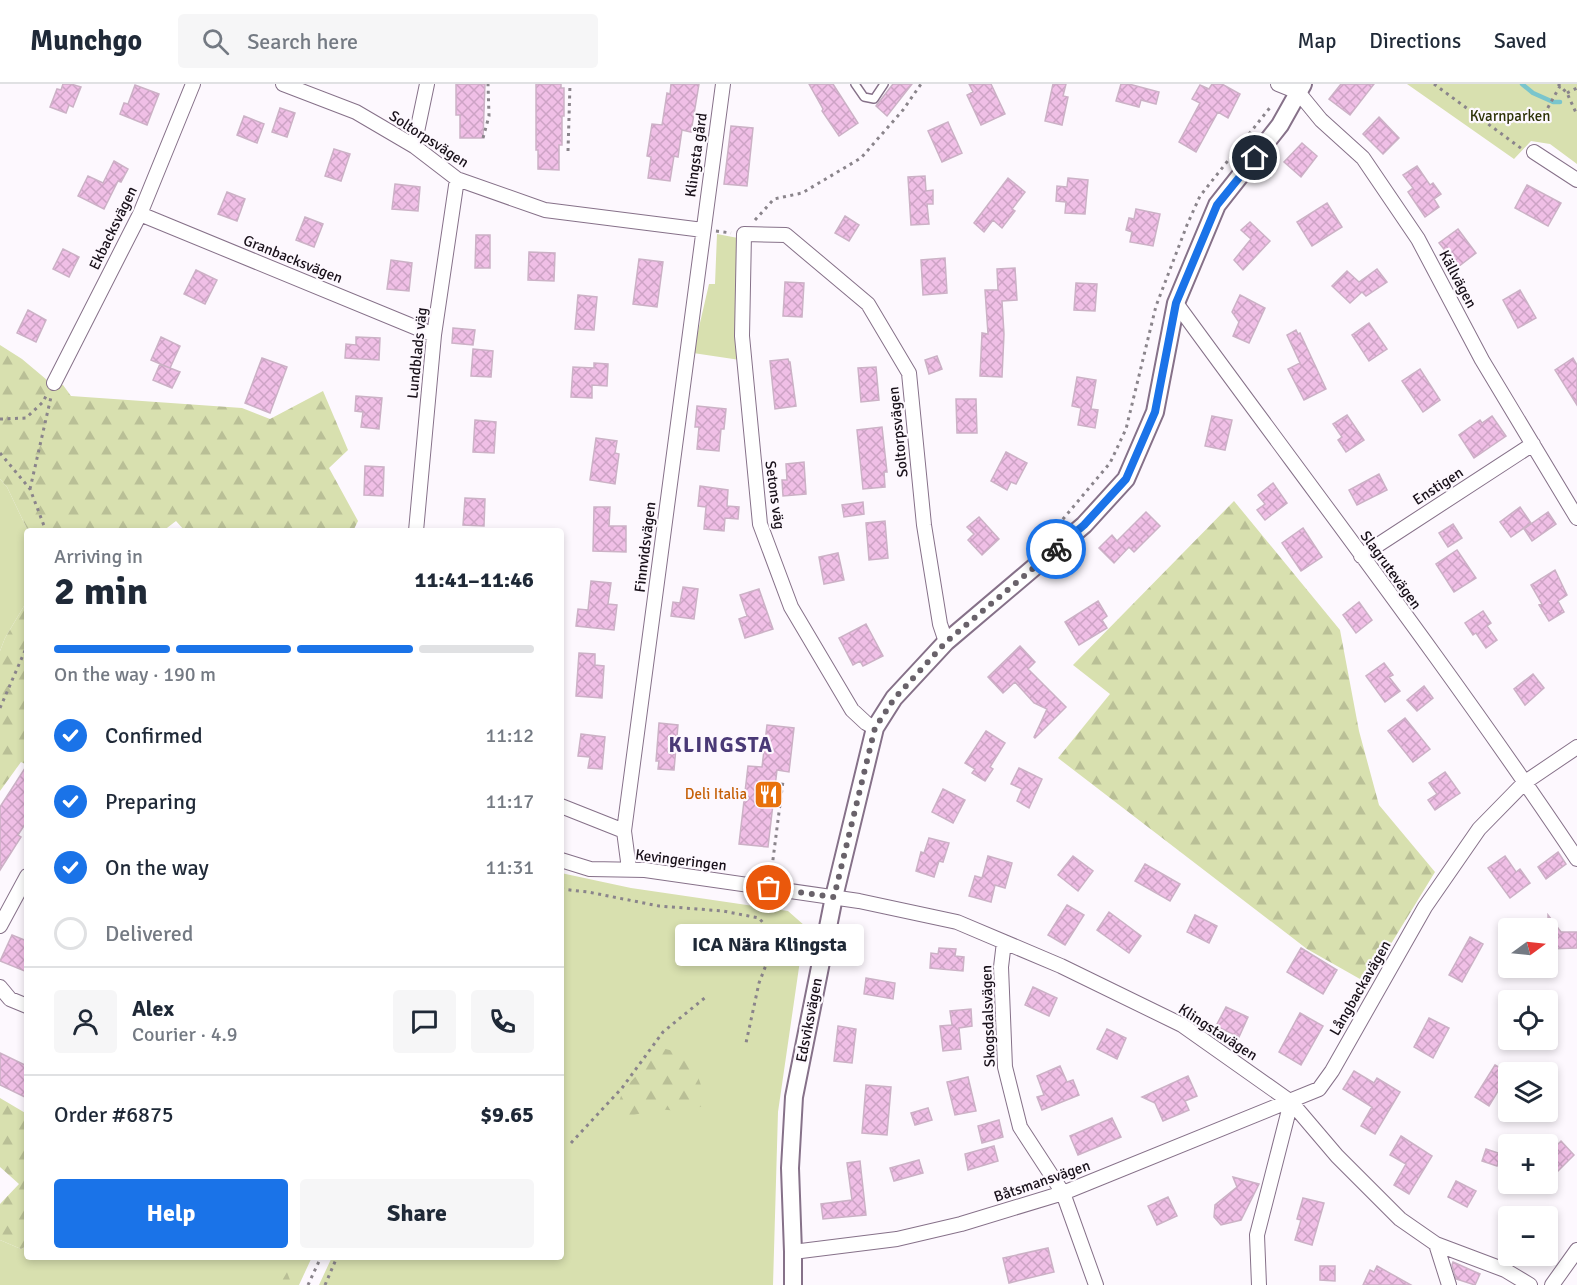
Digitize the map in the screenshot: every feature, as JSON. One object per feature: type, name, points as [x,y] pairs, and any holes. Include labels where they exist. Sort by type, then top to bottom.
[{"type":"street","name":"Ekbacksvägen","points":[[54,383],[140,214],[193,84]]},
{"type":"street","name":"Soltorpsvägen","points":[[283,84],[356,112],[414,146],[457,179],[545,210],[702,230]]},
{"type":"street","points":[[414,146],[427,84]]},
{"type":"street","name":"Klingsta gård","points":[[702,230],[723,84]]},
{"type":"street","name":"Edsviksvägen","points":[[793,1285],[790,1168],[794,1097],[834,897],[875,728],[894,699],[946,642],[1084,525],[1126,479],[1155,412],[1176,303],[1217,205],[1280,125],[1291,87]]},
{"type":"street","name":"Källvägen","points":[[1291,87],[1321,120],[1363,158],[1412,230],[1482,360],[1577,518]]},
{"type":"street","points":[[1534,152],[1577,180]]},
{"type":"street","name":"Lundblads väg","points":[[416,528],[434,335],[457,179]]},
{"type":"street","name":"Granbacksvägen","points":[[140,214],[434,335]]},
{"type":"street","name":"Finnvidsvägen","points":[[629,869],[624,831],[702,230]]},
{"type":"street","name":"Soltorpsvägen","points":[[744,234],[786,235],[868,304],[909,373],[924,525],[940,624],[946,642]]},
{"type":"street","name":"Setons väg","points":[[744,234],[742,336],[760,524],[791,607],[852,710],[875,728]]},
{"type":"street","name":"Slagrutevägen","points":[[1176,303],[1361,556],[1577,859]]},
{"type":"street","name":"Enstigen","points":[[1361,556],[1533,444]]},
{"type":"street","name":"Långbackavägen","points":[[1291,1102],[1319,1089],[1332,1071],[1425,907],[1479,829],[1524,783],[1577,747]]},
{"type":"street","points":[[564,807],[624,831]]},
{"type":"street","name":"Kevingeringen","points":[[564,861],[590,869],[629,869],[834,897]]},
{"type":"street","points":[[0,926],[24,882]]},
{"type":"street","name":"Klingstavägen","points":[[834,897],[957,922],[1061,966],[1182,1025],[1291,1102],[1336,1156],[1400,1219],[1436,1244],[1505,1270],[1530,1285]]},
{"type":"street","name":"Skogsdalsvägen","points":[[1004,942],[1001,967],[1005,1067],[1020,1127],[1063,1193],[1096,1285]]},
{"type":"street","points":[[0,987],[10,999],[24,1005]]},
{"type":"street","points":[[1259,1285],[1257,1235],[1291,1102]]},
{"type":"street","name":"Båtsmansvägen","points":[[793,1252],[897,1239],[961,1224],[1063,1193],[1291,1102]]},
{"type":"street","points":[[1436,1244],[1449,1285]]},
{"type":"street","points":[[1552,1285],[1577,1250]]},
{"type":"lane","points":[[855,84],[864,97],[874,99],[884,84]]},
{"type":"path","points":[[568,151],[570,84]]},
{"type":"path","points":[[702,230],[744,234],[774,199],[802,193],[861,158],[903,110],[921,84]]},
{"type":"path","points":[[1434,84],[1522,149],[1534,152]]},
{"type":"path","points":[[483,138],[489,116],[489,85]]},
{"type":"path","points":[[1473,113],[1533,117],[1546,111],[1559,85],[1567,93],[1577,115]]},
{"type":"path","points":[[1051,530],[1110,464],[1126,429],[1156,306],[1200,196],[1291,87]]},
{"type":"path","points":[[1567,93],[1577,88]]},
{"type":"path","points":[[0,419],[26,418],[44,402],[54,383]]},
{"type":"path","points":[[30,489],[54,383]]},
{"type":"path","points":[[0,453],[30,489],[45,528]]},
{"type":"path","points":[[0,708],[24,653]]},
{"type":"path","points":[[769,888],[783,781]]},
{"type":"path","points":[[564,890],[588,892],[659,906],[723,911],[759,918],[770,931],[773,947],[759,983],[746,1043]]},
{"type":"path","points":[[571,1143],[622,1088],[663,1032],[707,996]]},
{"type":"path","points":[[308,1285],[320,1260]]},
{"type":"path","points":[[325,1285],[336,1260]]},
{"type":"green space","name":"Kvarnparken","points":[[1407,84],[1577,84],[1577,164],[1550,144],[1531,141],[1514,159]]},
{"type":"green space","points":[[717,234],[738,238],[740,360],[693,353],[709,284],[715,284]]},
{"type":"green space","points":[[0,345],[22,359],[47,380],[63,385],[71,396],[242,408],[270,419],[323,391],[348,450],[329,468],[358,521],[354,528],[182,528],[176,521],[167,528],[27,528],[7,487],[0,479]]},
{"type":"green space","points":[[0,479],[7,487],[27,528],[24,528],[24,606],[0,651]]},
{"type":"green space","points":[[1234,501],[1340,630],[1359,731],[1379,805],[1435,872],[1367,983],[1307,949],[1058,758],[1110,694],[1073,665]]},
{"type":"green space","points":[[24,606],[24,764],[21,762],[0,791],[0,651]]},
{"type":"green space","points":[[564,874],[631,888],[788,911],[805,926],[778,1112],[773,1285],[319,1285],[331,1260],[564,1260]]},
{"type":"green space","points":[[662,1048],[681,1054],[691,1063],[701,1084],[705,1105],[686,1112],[659,1109],[613,1120],[623,1090]]},
{"type":"green space","points":[[0,1098],[24,1112],[24,1248],[21,1249],[0,1240],[0,1204],[19,1184],[0,1167]]},
{"type":"green space","points":[[0,1240],[21,1249],[24,1248],[24,1260],[311,1260],[299,1285],[0,1285]]},
{"type":"green space","points":[[283,1262],[292,1285],[262,1285],[268,1282]]},
{"type":"building","points":[[63,84],[81,87],[73,107],[69,105],[66,113],[50,107],[57,89],[61,90]]},
{"type":"building","points":[[456,84],[485,84],[483,138],[460,138],[460,115],[456,115]]},
{"type":"building","points":[[536,84],[561,84],[561,88],[564,88],[559,170],[538,169]]},
{"type":"building","points":[[671,84],[699,84],[691,132],[682,130],[678,157],[674,156],[670,181],[648,178],[651,157],[647,156],[652,124],[662,125],[667,93],[670,94]]},
{"type":"building","points":[[809,84],[833,84],[858,123],[839,136],[822,111]]},
{"type":"building","points":[[893,84],[912,84],[887,116],[876,106]]},
{"type":"building","points":[[969,84],[991,84],[1005,114],[981,125],[967,95],[973,92]]},
{"type":"building","points":[[1053,84],[1066,84],[1063,96],[1068,97],[1062,125],[1045,121]]},
{"type":"building","points":[[1121,84],[1159,92],[1156,104],[1141,100],[1139,107],[1116,101]]},
{"type":"building","points":[[1212,84],[1222,84],[1240,94],[1228,118],[1218,112],[1196,152],[1179,142],[1200,103],[1192,99],[1200,85],[1209,89]]},
{"type":"building","points":[[1341,84],[1374,84],[1350,115],[1329,99]]},
{"type":"building","points":[[135,85],[159,94],[147,125],[120,114],[124,103],[128,104]]},
{"type":"building","points":[[280,108],[295,113],[287,137],[272,132]]},
{"type":"building","points":[[244,116],[264,124],[257,143],[237,135]]},
{"type":"building","points":[[1379,117],[1399,138],[1383,154],[1363,134]]},
{"type":"building","points":[[948,122],[962,153],[942,162],[928,131]]},
{"type":"building","points":[[731,126],[753,128],[747,186],[724,184]]},
{"type":"building","points":[[1302,143],[1317,156],[1301,177],[1284,162]]},
{"type":"building","points":[[334,149],[350,154],[341,181],[325,176]]},
{"type":"building","points":[[114,161],[128,169],[121,182],[118,181],[104,209],[78,196],[88,176],[103,183]]},
{"type":"building","points":[[1417,166],[1430,185],[1433,183],[1441,194],[1434,199],[1439,207],[1425,217],[1408,192],[1413,188],[1403,175]]},
{"type":"building","points":[[925,176],[926,191],[933,190],[933,204],[927,204],[929,224],[911,225],[908,177]]},
{"type":"building","points":[[1008,178],[1025,192],[1012,209],[1015,211],[1002,228],[993,220],[984,232],[974,223]]},
{"type":"building","points":[[1068,178],[1088,180],[1085,214],[1065,213],[1066,202],[1056,201],[1057,186],[1067,187]]},
{"type":"building","points":[[395,184],[420,187],[418,211],[392,209]]},
{"type":"building","points":[[1527,185],[1561,203],[1548,226],[1515,208]]},
{"type":"building","points":[[227,192],[245,199],[237,221],[218,214]]},
{"type":"building","points":[[1327,203],[1342,227],[1312,246],[1297,222]]},
{"type":"building","points":[[1136,209],[1160,214],[1153,246],[1130,242],[1132,232],[1126,230],[1129,218],[1134,219]]},
{"type":"building","points":[[845,216],[859,225],[849,241],[835,233]]},
{"type":"building","points":[[305,217],[323,224],[314,247],[296,240]]},
{"type":"building","points":[[1250,222],[1270,241],[1243,270],[1234,260],[1251,239],[1241,230]]},
{"type":"building","points":[[1458,229],[1476,253],[1458,267],[1439,243]]},
{"type":"building","points":[[476,235],[490,235],[490,268],[475,268]]},
{"type":"building","points":[[63,249],[79,257],[69,277],[53,269]]},
{"type":"building","points":[[529,252],[555,253],[554,281],[528,280]]},
{"type":"building","points":[[945,258],[947,293],[923,295],[921,260]]},
{"type":"building","points":[[639,259],[663,262],[657,307],[633,304]]},
{"type":"building","points":[[391,260],[412,263],[409,291],[387,289]]},
{"type":"building","points":[[1015,268],[1017,300],[1002,301],[1004,334],[1002,377],[980,376],[982,333],[988,334],[985,290],[998,290],[997,269]]},
{"type":"building","points":[[1377,269],[1387,282],[1366,296],[1362,292],[1350,303],[1332,286],[1347,271],[1359,282]]},
{"type":"building","points":[[196,270],[217,280],[205,304],[184,294]]},
{"type":"building","points":[[785,282],[804,283],[802,317],[783,316]]},
{"type":"building","points":[[1076,283],[1097,284],[1095,311],[1074,310]]},
{"type":"building","points":[[1520,290],[1536,318],[1518,328],[1503,300]]},
{"type":"building","points":[[578,295],[597,297],[594,330],[575,329]]},
{"type":"building","points":[[1240,295],[1265,308],[1249,343],[1233,336],[1239,322],[1232,312]]},
{"type":"building","points":[[28,310],[46,320],[36,342],[17,333]]},
{"type":"building","points":[[1369,323],[1387,349],[1369,361],[1352,335]]},
{"type":"building","points":[[453,328],[475,330],[473,345],[452,343]]},
{"type":"building","points":[[1296,330],[1298,334],[1300,333],[1326,389],[1304,400],[1288,369],[1300,363],[1287,335]]},
{"type":"building","points":[[161,337],[180,346],[170,368],[151,360]]},
{"type":"building","points":[[356,337],[380,338],[379,360],[345,358],[346,344],[356,345]]},
{"type":"building","points":[[473,349],[493,351],[491,377],[471,376]]},
{"type":"building","points":[[937,356],[942,369],[929,374],[925,360]]},
{"type":"building","points":[[262,358],[287,367],[270,413],[245,403]]},
{"type":"building","points":[[1573,358],[1577,365],[1577,405],[1555,370]]},
{"type":"building","points":[[788,359],[796,406],[775,409],[770,361]]},
{"type":"building","points":[[594,363],[608,364],[607,386],[592,385],[592,398],[571,397],[573,367],[594,368]]},
{"type":"building","points":[[160,364],[180,372],[172,388],[153,380]]},
{"type":"building","points":[[876,367],[879,400],[861,402],[858,368]]},
{"type":"building","points":[[1420,369],[1440,400],[1423,412],[1402,381]]},
{"type":"building","points":[[1077,377],[1096,380],[1091,409],[1098,410],[1095,428],[1078,425],[1081,408],[1072,406]]},
{"type":"building","points":[[356,396],[382,398],[379,429],[361,427],[363,412],[355,411]]},
{"type":"building","points":[[956,399],[976,399],[977,433],[957,433]]},
{"type":"building","points":[[697,406],[726,409],[719,451],[697,449],[699,427],[695,427]]},
{"type":"building","points":[[1347,415],[1364,440],[1346,452],[1338,440],[1342,437],[1333,424]]},
{"type":"building","points":[[1212,416],[1232,420],[1225,450],[1205,446]]},
{"type":"building","points":[[1492,416],[1506,436],[1474,458],[1459,435],[1480,420],[1482,423]]},
{"type":"building","points":[[475,420],[496,422],[494,453],[473,452]]},
{"type":"building","points":[[882,427],[887,472],[884,472],[885,487],[863,489],[857,430]]},
{"type":"building","points":[[596,438],[617,441],[615,453],[619,454],[615,484],[590,480]]},
{"type":"building","points":[[1006,452],[1027,463],[1016,484],[1011,482],[1007,490],[991,481]]},
{"type":"building","points":[[804,462],[806,494],[783,496],[782,480],[787,480],[786,464]]},
{"type":"building","points":[[365,466],[384,467],[383,496],[364,495]]},
{"type":"building","points":[[1379,474],[1387,490],[1357,505],[1349,490]]},
{"type":"building","points":[[1273,483],[1287,503],[1265,520],[1257,510],[1265,504],[1258,495]]},
{"type":"building","points":[[700,486],[728,490],[727,506],[739,507],[738,519],[725,518],[724,531],[704,529],[706,507],[698,506]]},
{"type":"building","points":[[465,498],[485,499],[484,526],[463,525]]},
{"type":"building","points":[[863,502],[864,514],[844,517],[842,505]]},
{"type":"building","points":[[594,507],[610,507],[609,526],[626,526],[626,552],[593,551]]},
{"type":"building","points":[[1520,507],[1531,523],[1511,537],[1500,522]]},
{"type":"building","points":[[1146,512],[1160,526],[1134,552],[1129,547],[1114,563],[1099,548],[1112,535],[1117,541]]},
{"type":"building","points":[[1548,512],[1556,524],[1532,541],[1524,529]]},
{"type":"building","points":[[979,517],[999,539],[982,555],[968,540],[974,534],[967,527]]},
{"type":"building","points":[[885,521],[888,558],[869,560],[866,523]]},
{"type":"building","points":[[1453,524],[1462,538],[1448,547],[1439,533]]},
{"type":"building","points":[[1303,528],[1322,557],[1301,571],[1282,543]]},
{"type":"building","points":[[1457,550],[1476,578],[1454,592],[1436,564]]},
{"type":"building","points":[[838,553],[844,580],[824,584],[819,557]]},
{"type":"building","points":[[1555,570],[1567,595],[1558,601],[1564,612],[1549,621],[1531,585]]},
{"type":"building","points":[[591,581],[611,583],[608,604],[617,605],[614,630],[576,626],[578,609],[588,610]]},
{"type":"building","points":[[683,587],[698,589],[694,619],[671,616],[673,602],[680,603]]},
{"type":"building","points":[[759,589],[773,629],[745,638],[739,619],[747,616],[740,595]]},
{"type":"building","points":[[1098,601],[1107,616],[1102,620],[1107,628],[1079,645],[1065,622]]},
{"type":"building","points":[[1359,602],[1372,620],[1356,633],[1343,615]]},
{"type":"building","points":[[1483,611],[1491,623],[1487,626],[1497,640],[1486,648],[1476,633],[1473,635],[1465,623]]},
{"type":"building","points":[[866,624],[883,656],[863,666],[860,661],[853,665],[839,638]]},
{"type":"building","points":[[1020,646],[1035,662],[1028,669],[1066,707],[1035,738],[1047,709],[1034,703],[1015,682],[1003,693],[988,677]]},
{"type":"building","points":[[579,653],[595,654],[595,665],[604,666],[602,698],[576,696]]},
{"type":"building","points":[[1384,663],[1393,675],[1389,677],[1400,691],[1385,702],[1366,676]]},
{"type":"building","points":[[1533,674],[1544,688],[1525,705],[1514,689]]},
{"type":"building","points":[[1424,686],[1433,698],[1417,711],[1407,700]]},
{"type":"building","points":[[1405,718],[1430,749],[1413,762],[1388,731]]},
{"type":"building","points":[[659,723],[678,725],[674,770],[658,769],[659,761],[656,761]]},
{"type":"building","points":[[767,725],[794,728],[789,772],[777,770],[768,847],[739,844],[748,766],[762,767]]},
{"type":"building","points":[[986,731],[1005,743],[990,767],[993,769],[985,781],[972,773],[975,769],[965,763]]},
{"type":"building","points":[[581,734],[605,737],[602,769],[588,768],[590,757],[578,756]]},
{"type":"building","points":[[1019,768],[1042,779],[1029,808],[1017,801],[1022,789],[1011,784]]},
{"type":"building","points":[[24,770],[24,826],[18,835],[21,837],[0,870],[0,807]]},
{"type":"building","points":[[1445,772],[1460,793],[1435,810],[1428,800],[1437,794],[1429,783]]},
{"type":"building","points":[[943,789],[965,800],[953,823],[932,812]]},
{"type":"building","points":[[929,838],[949,843],[943,862],[939,861],[934,877],[916,871],[921,852],[924,853]]},
{"type":"building","points":[[1558,852],[1566,864],[1546,879],[1538,867]]},
{"type":"building","points":[[988,856],[1012,863],[1005,888],[995,885],[991,902],[969,896],[975,876],[982,878]]},
{"type":"building","points":[[1073,856],[1093,871],[1078,891],[1058,875]]},
{"type":"building","points":[[1505,856],[1516,872],[1520,869],[1530,883],[1510,898],[1488,868]]},
{"type":"building","points":[[1145,864],[1180,884],[1170,901],[1135,881]]},
{"type":"building","points":[[1067,905],[1084,915],[1065,945],[1048,935]]},
{"type":"building","points":[[1109,912],[1141,936],[1129,953],[1097,930]]},
{"type":"building","points":[[1195,915],[1217,926],[1209,943],[1187,932]]},
{"type":"building","points":[[1558,928],[1561,932],[1577,932],[1577,948],[1558,949]]},
{"type":"building","points":[[12,935],[24,940],[24,971],[0,961]]},
{"type":"building","points":[[1470,937],[1483,944],[1462,982],[1449,975]]},
{"type":"building","points":[[939,948],[956,949],[955,956],[964,957],[963,971],[930,968],[931,953],[938,954]]},
{"type":"building","points":[[1301,948],[1337,970],[1323,994],[1287,972]]},
{"type":"building","points":[[866,978],[895,983],[893,999],[864,994]]},
{"type":"building","points":[[1033,987],[1057,998],[1049,1016],[1025,1005]]},
{"type":"building","points":[[1226,1007],[1248,1017],[1239,1037],[1216,1026]]},
{"type":"building","points":[[971,1009],[972,1026],[959,1028],[961,1049],[943,1051],[940,1026],[952,1025],[950,1011]]},
{"type":"building","points":[[1300,1013],[1323,1026],[1301,1065],[1279,1052]]},
{"type":"building","points":[[1429,1018],[1449,1028],[1433,1058],[1414,1047]]},
{"type":"building","points":[[838,1026],[856,1029],[852,1063],[834,1061]]},
{"type":"building","points":[[1107,1029],[1126,1038],[1117,1059],[1097,1049]]},
{"type":"building","points":[[0,1053],[24,1065],[24,1097],[0,1085]]},
{"type":"building","points":[[1495,1065],[1498,1067],[1498,1091],[1489,1106],[1475,1097]]},
{"type":"building","points":[[1060,1066],[1067,1082],[1073,1080],[1079,1095],[1042,1110],[1037,1097],[1044,1095],[1037,1076]]},
{"type":"building","points":[[1354,1071],[1374,1083],[1377,1078],[1400,1092],[1375,1134],[1361,1126],[1372,1107],[1343,1089]]},
{"type":"building","points":[[1188,1076],[1197,1096],[1185,1101],[1189,1110],[1163,1121],[1155,1103],[1142,1097]]},
{"type":"building","points":[[968,1077],[976,1111],[955,1115],[947,1082]]},
{"type":"building","points":[[866,1085],[891,1087],[887,1135],[862,1133]]},
{"type":"building","points":[[928,1108],[932,1120],[915,1125],[911,1113]]},
{"type":"building","points":[[1112,1118],[1121,1137],[1078,1155],[1070,1136]]},
{"type":"building","points":[[999,1120],[1003,1137],[982,1143],[978,1126]]},
{"type":"building","points":[[1401,1136],[1432,1156],[1409,1194],[1394,1185],[1406,1164],[1390,1155]]},
{"type":"building","points":[[1561,1141],[1574,1155],[1558,1171],[1558,1144]]},
{"type":"building","points":[[994,1146],[998,1161],[968,1170],[965,1154]]},
{"type":"building","points":[[1486,1149],[1498,1153],[1497,1166],[1482,1161]]},
{"type":"building","points":[[919,1160],[923,1173],[894,1181],[890,1168]]},
{"type":"building","points":[[860,1161],[866,1215],[823,1219],[821,1204],[852,1200],[847,1163]]},
{"type":"building","points":[[1233,1177],[1259,1184],[1241,1220],[1221,1225],[1214,1217],[1215,1205],[1237,1187]]},
{"type":"building","points":[[1456,1181],[1476,1191],[1467,1207],[1448,1197]]},
{"type":"building","points":[[1168,1197],[1177,1216],[1157,1225],[1148,1206]]},
{"type":"building","points":[[1303,1198],[1324,1203],[1312,1245],[1295,1240],[1301,1220],[1297,1219]]},
{"type":"building","points":[[1048,1248],[1054,1272],[1009,1283],[1003,1258]]},
{"type":"building","points":[[1453,1262],[1480,1274],[1475,1285],[1456,1279]]},
{"type":"building","points":[[1320,1266],[1335,1266],[1335,1281],[1320,1280]]},
{"type":"building","points":[[1377,1266],[1411,1285],[1363,1285],[1370,1270],[1374,1272]]},
{"type":"waterway","points":[[1522,84],[1533,93],[1551,101]]},
{"type":"waterway","points":[[1553,102],[1560,102]]},
{"type":"way so far","points":[[769,888],[834,897],[875,728],[894,699],[946,642],[1056,549]]},
{"type":"place","name":"Deli Italia","points":[[768,794]]},
{"type":"place","name":"ICA Nära Klingsta","points":[[769,888]]},
{"type":"district","name":"KLINGSTA","points":[[721,745]]},
{"type":"route","points":[[1056,549],[1084,525],[1126,479],[1155,412],[1176,303],[1217,205],[1255,158]]}]
